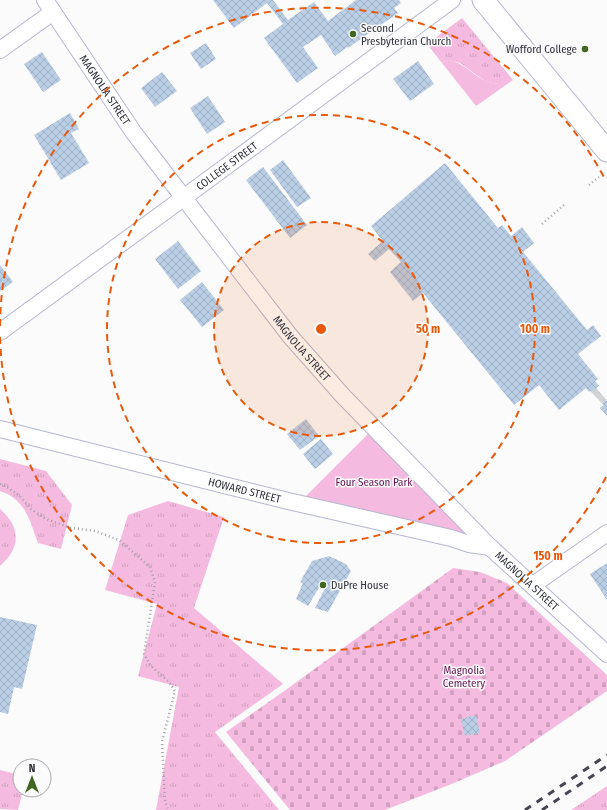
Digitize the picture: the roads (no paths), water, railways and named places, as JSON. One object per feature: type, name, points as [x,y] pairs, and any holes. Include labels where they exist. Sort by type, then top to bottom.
[{"type":"main road","points":[[484,0],[607,151]]},
{"type":"street","name":"COLLEGE STREET","points":[[0,332],[452,0]]},
{"type":"street","name":"MAGNOLIA STREET","points":[[49,6],[134,133],[290,336],[358,412],[490,547],[607,654]]},
{"type":"street","points":[[1,48],[49,6]]},
{"type":"street","name":"HOWARD STREET","points":[[0,429],[288,501],[451,538],[470,544],[490,547]]},
{"type":"street","points":[[533,585],[607,533]]},
{"type":"tunnel","points":[[597,398],[601,394]]},
{"type":"railway","points":[[525,810],[607,755]]},
{"type":"railway","points":[[542,810],[607,766]]},
{"type":"place","name":"Second Presbyterian Church","points":[[353,34]]},
{"type":"place","name":"Wofford College","points":[[585,49]]},
{"type":"place","name":"DuPre House","points":[[323,585]]},
{"type":"park label","name":"Four Season Park","points":[[374,482]]},
{"type":"park label","name":"Magnolia Cemetery","points":[[464,676]]}]
